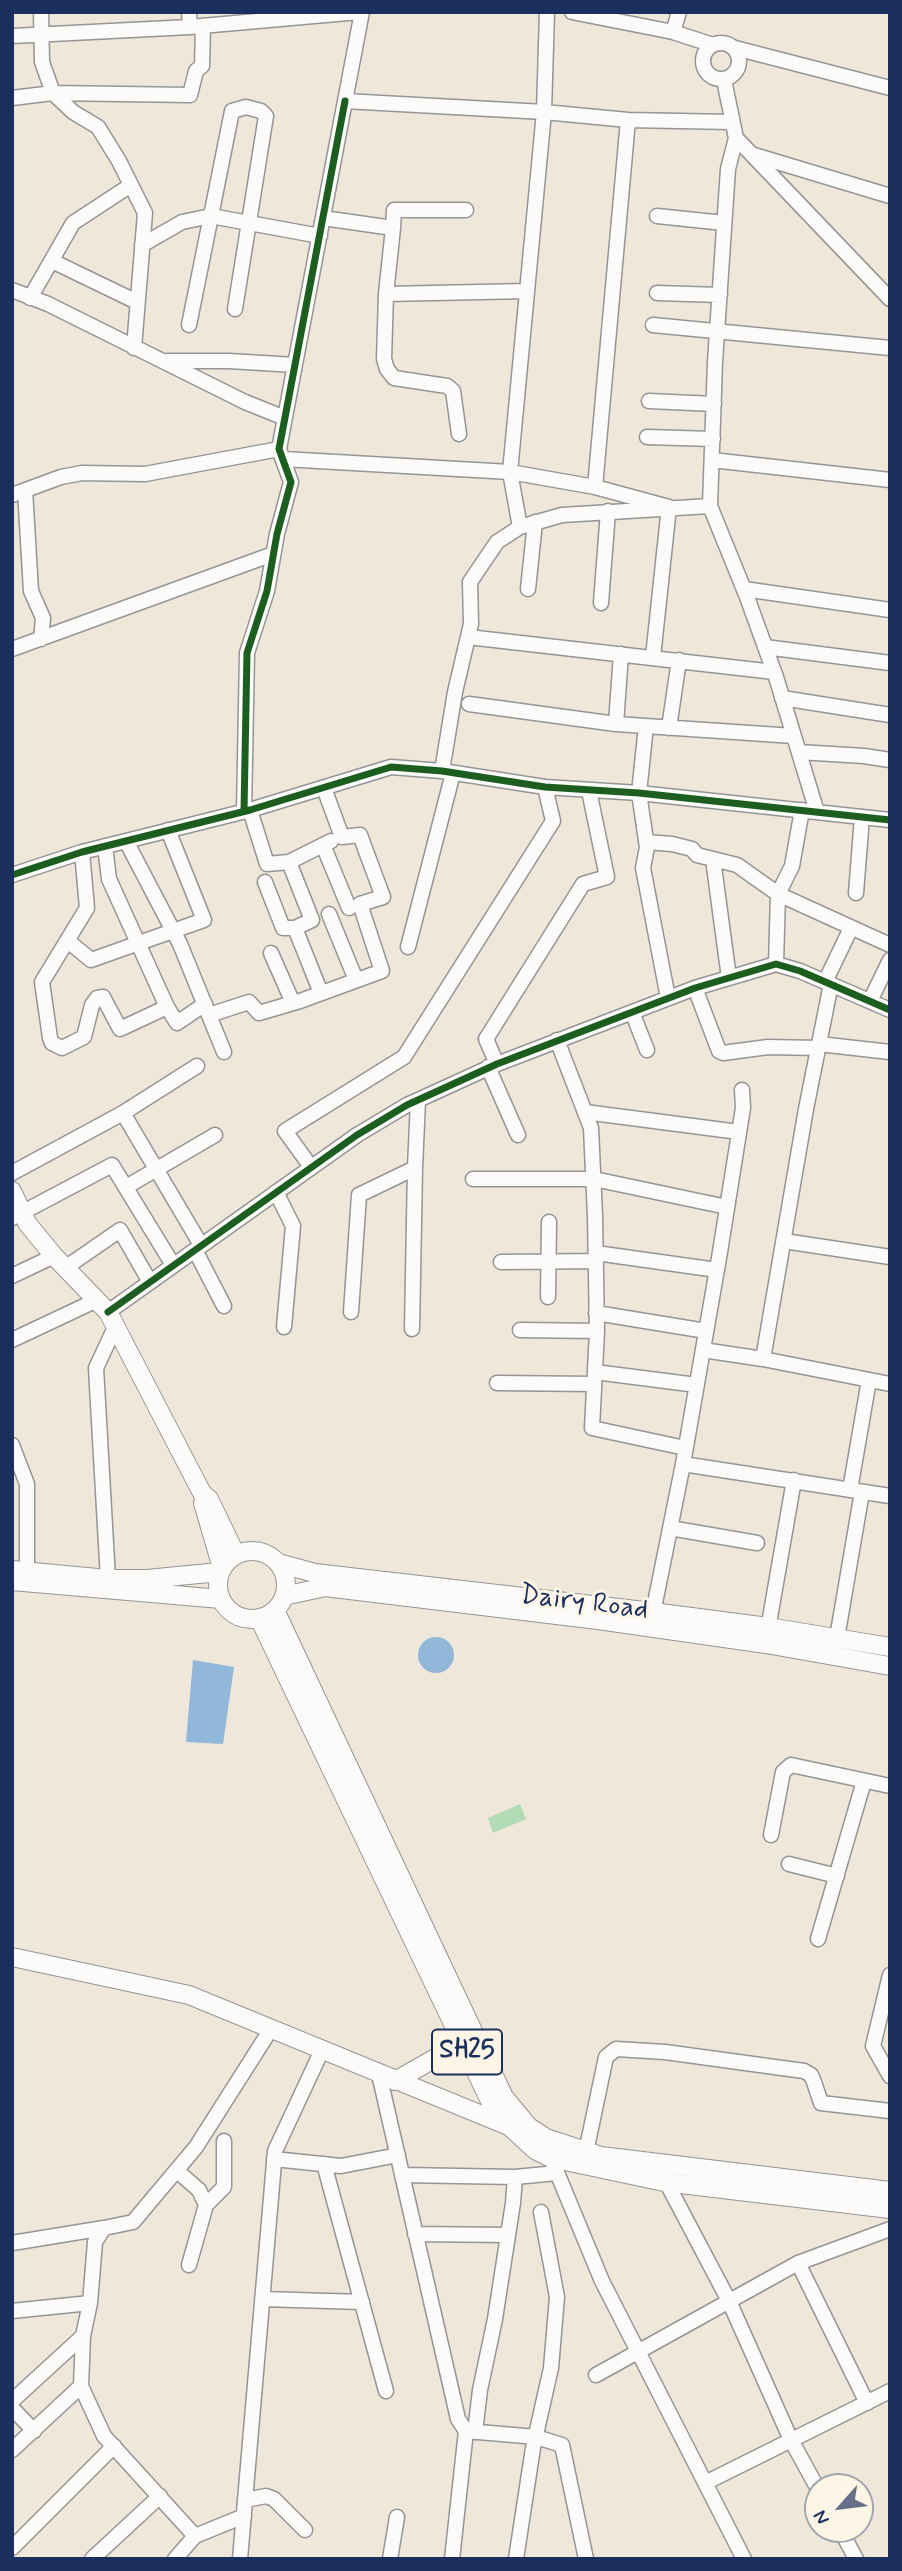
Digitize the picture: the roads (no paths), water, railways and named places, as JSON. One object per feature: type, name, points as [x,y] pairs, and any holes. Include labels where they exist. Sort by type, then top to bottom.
[{"type":"main road","points":[[12,1191],[18,1216],[107,1312],[202,1493],[209,1499],[236,1555]]},
{"type":"main road","points":[[20,1571],[108,1579],[169,1578],[220,1570],[236,1555],[247,1551],[259,1552],[278,1563],[284,1573],[286,1585],[272,1608],[247,1619],[236,1615],[221,1599],[218,1588],[220,1570],[202,1493]]},
{"type":"main road","name":"Dairy Road","points":[[278,1563],[315,1573],[767,1635],[837,1638],[890,1647]]},
{"type":"main road","points":[[12,1581],[221,1599]]},
{"type":"main road","name":"Dairy Road","points":[[272,1608],[325,1587],[652,1619]]},
{"type":"main road","points":[[272,1608],[504,2097],[529,2127]]},
{"type":"main road","name":"SH25","points":[[272,1608],[462,2043],[490,2101],[510,2127],[554,2166],[890,2209]]},
{"type":"main road","name":"Dairy Road","points":[[767,1635],[890,1666]]},
{"type":"main road","name":"SH25","points":[[12,1957],[189,1995],[510,2127],[529,2127],[546,2138],[586,2152],[890,2191]]},
{"type":"main road","points":[[387,2078],[462,2043]]},
{"type":"street","points":[[41,12],[43,62],[53,93],[72,112],[98,127],[145,213],[134,348]]},
{"type":"street","points":[[12,98],[53,93],[190,95],[196,71],[202,66],[196,27],[189,12]]},
{"type":"street","points":[[12,36],[196,27],[360,12],[285,418],[281,454],[291,482],[267,591],[247,653],[247,811],[267,864],[289,862],[342,837],[360,835],[383,897],[295,928],[283,928],[265,882]]},
{"type":"street","points":[[520,527],[510,472],[544,112],[547,12]]},
{"type":"street","points":[[572,12],[678,33],[708,50]]},
{"type":"street","points":[[678,12],[678,33]]},
{"type":"street","points":[[708,50],[724,43],[890,88]]},
{"type":"street","points":[[717,78],[734,75],[739,65],[735,48]]},
{"type":"street","points":[[708,50],[704,67],[717,78],[736,138],[890,299]]},
{"type":"street","points":[[739,65],[776,57]]},
{"type":"street","points":[[345,101],[544,112],[628,120],[730,116]]},
{"type":"street","points":[[189,325],[232,111],[246,107],[261,111],[266,116],[236,309]]},
{"type":"street","points":[[595,487],[628,120]]},
{"type":"street","points":[[736,138],[728,169],[724,223],[710,506],[774,672],[799,752],[810,811],[792,866],[778,894],[776,964]]},
{"type":"street","points":[[751,154],[890,196]]},
{"type":"street","points":[[30,298],[73,223],[131,185]]},
{"type":"street","points":[[459,434],[453,391],[447,386],[394,378],[387,369],[384,359],[386,294],[394,210],[466,210]]},
{"type":"street","points":[[142,245],[182,222],[211,216],[320,236]]},
{"type":"street","points":[[657,216],[724,223]]},
{"type":"street","points":[[323,218],[393,228]]},
{"type":"street","points":[[52,261],[137,302]]},
{"type":"street","points":[[12,290],[48,304],[245,402],[285,418]]},
{"type":"street","points":[[386,294],[527,291]]},
{"type":"street","points":[[657,293],[720,295]]},
{"type":"street","points":[[653,325],[890,348]]},
{"type":"street","points":[[162,362],[229,361],[295,365]]},
{"type":"street","points":[[649,401],[714,404]]},
{"type":"street","points":[[647,437],[713,439]]},
{"type":"street","points":[[41,639],[43,618],[32,591],[19,493],[61,477],[82,473],[145,474],[281,454],[510,472],[595,487],[669,507]]},
{"type":"street","points":[[712,460],[890,480]]},
{"type":"street","points":[[408,947],[448,772],[455,692],[471,624],[470,582],[497,542],[520,527],[562,515],[710,506]]},
{"type":"street","points":[[653,657],[669,507]]},
{"type":"street","points":[[601,603],[608,511]]},
{"type":"street","points":[[528,589],[535,523]]},
{"type":"street","points":[[12,649],[273,554]]},
{"type":"street","points":[[744,589],[890,610]]},
{"type":"street","points":[[468,637],[774,672]]},
{"type":"street","points":[[765,647],[890,663]]},
{"type":"street","points":[[616,724],[621,654]]},
{"type":"street","points":[[669,728],[679,660]]},
{"type":"street","points":[[782,698],[890,715]]},
{"type":"street","points":[[468,704],[616,724],[794,736]]},
{"type":"street","points":[[646,726],[639,793],[646,842],[643,868],[668,998]]},
{"type":"street","points":[[799,752],[890,760]]},
{"type":"street","points":[[12,875],[82,852],[247,811],[391,767],[448,772],[545,787],[639,793],[890,820]]},
{"type":"street","points":[[311,1167],[285,1131],[404,1057],[553,821],[545,787]]},
{"type":"street","points":[[324,788],[342,837]]},
{"type":"street","points":[[518,1135],[492,1065],[486,1039],[583,884],[607,877],[589,791]]},
{"type":"street","points":[[856,893],[862,817]]},
{"type":"street","points":[[68,941],[91,960],[204,920],[168,830]]},
{"type":"street","points":[[126,841],[174,932],[224,1052]]},
{"type":"street","points":[[646,842],[673,844],[692,849],[696,855],[737,865],[778,894],[890,945]]},
{"type":"street","points":[[105,846],[109,880],[167,1007],[177,1023],[207,1010],[249,1002],[259,1013],[382,971],[354,906],[323,845]]},
{"type":"street","points":[[82,852],[87,908],[42,982],[52,1043],[62,1048],[84,1037],[92,1005],[97,998],[103,997],[120,1029],[167,1007]]},
{"type":"street","points":[[713,859],[729,978]]},
{"type":"street","points":[[289,862],[312,920]]},
{"type":"street","points":[[329,914],[356,980]]},
{"type":"street","points":[[295,928],[321,993]]},
{"type":"street","points":[[763,1359],[828,983],[851,928]]},
{"type":"street","points":[[271,953],[293,1003]]},
{"type":"street","points":[[870,1001],[890,960]]},
{"type":"street","points":[[12,1340],[107,1312],[357,1135],[418,1100],[492,1065],[668,998],[776,964],[890,1010]]},
{"type":"street","points":[[695,988],[719,1051],[723,1053],[768,1047],[818,1046],[890,1052]]},
{"type":"street","points":[[632,1012],[647,1049]]},
{"type":"street","points":[[557,1040],[591,1128],[597,1331],[592,1428],[685,1448]]},
{"type":"street","points":[[12,1173],[123,1113],[197,1066]]},
{"type":"street","points":[[652,1619],[717,1270],[743,1108],[742,1090]]},
{"type":"street","points":[[412,1329],[418,1100]]},
{"type":"street","points":[[585,1112],[739,1132]]},
{"type":"street","points":[[123,1113],[158,1170],[224,1306]]},
{"type":"street","points":[[126,1187],[215,1135]]},
{"type":"street","points":[[18,1216],[112,1165],[173,1265]]},
{"type":"street","points":[[351,1312],[359,1195],[415,1168]]},
{"type":"street","points":[[473,1179],[594,1180],[727,1207]]},
{"type":"street","points":[[276,1192],[293,1226],[284,1327]]},
{"type":"street","points":[[548,1297],[549,1222]]},
{"type":"street","points":[[12,1276],[59,1262],[120,1230],[150,1282]]},
{"type":"street","points":[[785,1241],[890,1257]]},
{"type":"street","points":[[501,1262],[596,1257],[717,1270]]},
{"type":"street","points":[[107,1312],[96,1368],[108,1579]]},
{"type":"street","points":[[596,1313],[706,1331]]},
{"type":"street","points":[[520,1330],[597,1331]]},
{"type":"street","points":[[703,1350],[890,1384]]},
{"type":"street","points":[[497,1383],[595,1378],[697,1385]]},
{"type":"street","points":[[837,1638],[869,1380]]},
{"type":"street","points":[[12,1445],[27,1484],[20,1571]]},
{"type":"street","points":[[682,1464],[890,1496]]},
{"type":"street","points":[[767,1635],[794,1480]]},
{"type":"street","points":[[670,1528],[757,1543]]},
{"type":"street","points":[[771,1835],[786,1768],[800,1765],[890,1786]]},
{"type":"street","points":[[818,1939],[864,1781]]},
{"type":"street","points":[[789,1864],[836,1876]]},
{"type":"street","points":[[890,1975],[882,2038],[873,2046],[890,2076]]},
{"type":"street","points":[[12,2243],[133,2222],[196,2147],[271,2029]]},
{"type":"street","points":[[586,2152],[606,2057],[616,2049],[804,2071],[811,2075],[821,2103],[890,2111]]},
{"type":"street","points":[[240,2559],[275,2151],[322,2050]]},
{"type":"street","points":[[387,2078],[402,2175],[458,2419],[471,2432],[536,2437],[562,2445],[586,2559]]},
{"type":"street","points":[[189,2265],[206,2205],[224,2187],[224,2141]]},
{"type":"street","points":[[274,2159],[341,2166],[398,2155]]},
{"type":"street","points":[[658,2163],[664,2182],[729,2301],[791,2440],[809,2473]]},
{"type":"street","points":[[324,2164],[386,2391]]},
{"type":"street","points":[[402,2175],[515,2177],[554,2166],[602,2281],[744,2559]]},
{"type":"street","points":[[177,2171],[199,2190],[206,2205]]},
{"type":"street","points":[[452,2559],[471,2432],[495,2319],[515,2177]]},
{"type":"street","points":[[516,2559],[536,2437],[551,2368],[557,2297],[541,2212]]},
{"type":"street","points":[[104,2228],[95,2242],[90,2303],[83,2336],[81,2386],[104,2436],[195,2536]]},
{"type":"street","points":[[596,2375],[798,2263],[890,2229]]},
{"type":"street","points":[[415,2234],[508,2235]]},
{"type":"street","points":[[798,2263],[867,2403]]},
{"type":"street","points":[[262,2300],[362,2302]]},
{"type":"street","points":[[12,2311],[90,2303]]},
{"type":"street","points":[[12,2401],[83,2336]]},
{"type":"street","points":[[12,2450],[81,2386]]},
{"type":"street","points":[[705,2483],[890,2391]]},
{"type":"street","points":[[12,2408],[34,2431]]},
{"type":"street","points":[[12,2548],[114,2446]]},
{"type":"street","points":[[92,2559],[160,2496]]},
{"type":"street","points":[[245,2500],[266,2496],[274,2499],[305,2530]]},
{"type":"street","points":[[175,2559],[195,2536],[244,2516]]},
{"type":"street","points":[[390,2559],[397,2517]]},
{"type":"street","points":[[847,2543],[856,2559]]},
{"type":"water","points":[[436,1637],[449,1642],[454,1655],[449,1668],[436,1673],[423,1668],[418,1655],[423,1642]]},
{"type":"water","points":[[193,1660],[234,1667],[223,1744],[186,1742]]}]
